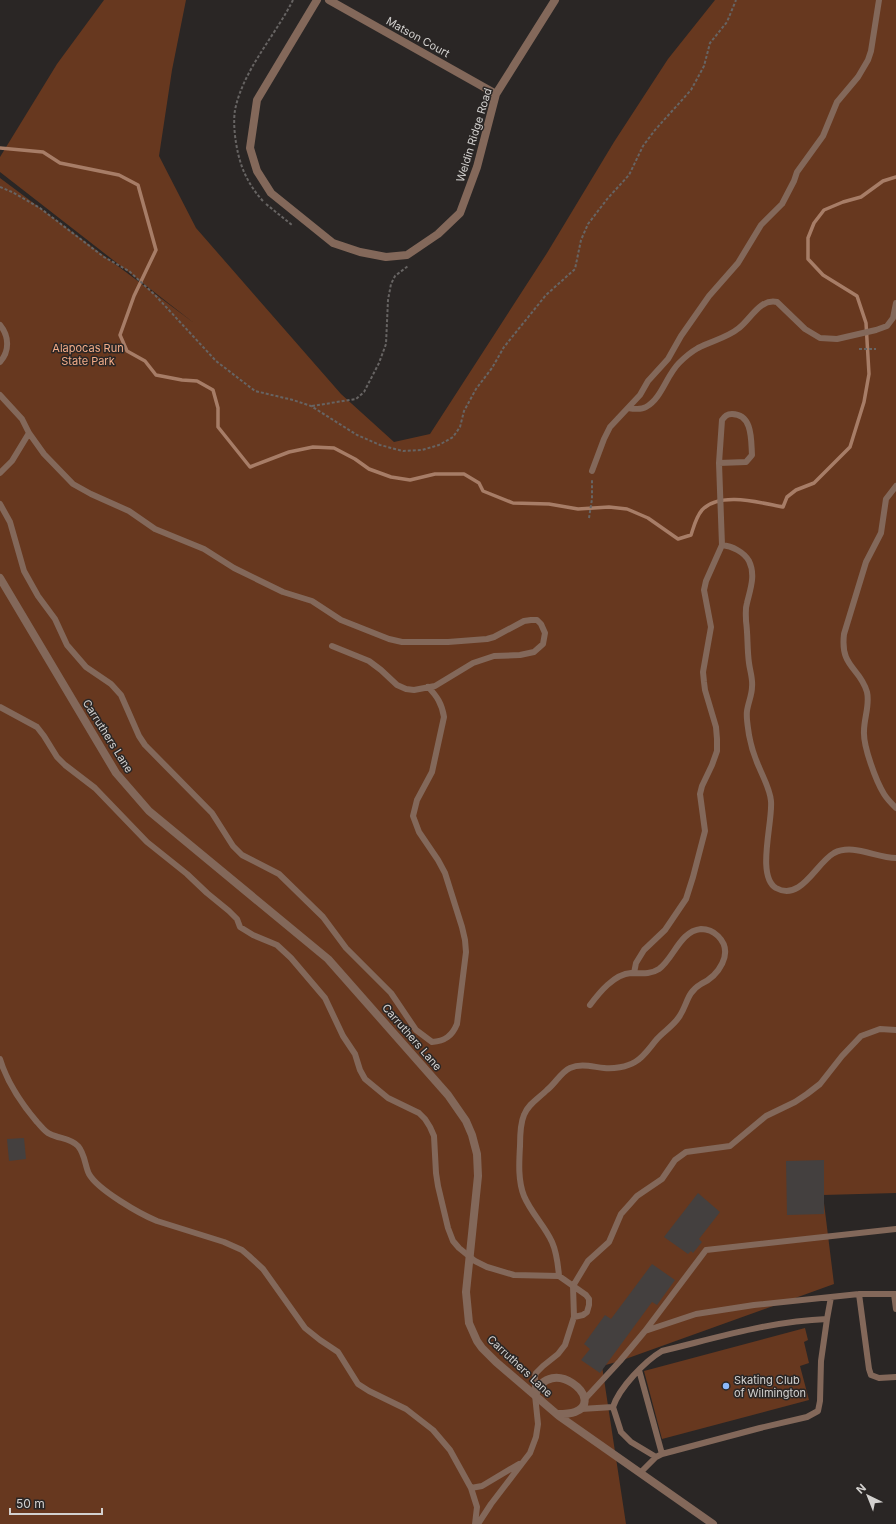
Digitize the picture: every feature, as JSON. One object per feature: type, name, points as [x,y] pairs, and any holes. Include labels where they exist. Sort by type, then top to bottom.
[{"type":"street","name":"Weldin Ridge Road","points":[[317,0],[257,100],[250,148],[257,171],[271,193],[333,243],[360,252],[386,257],[407,255],[438,234],[460,213],[478,167],[496,94],[555,0]]},
{"type":"street","name":"Matson Court","points":[[329,0],[496,94]]},
{"type":"street","name":"Carruthers Lane","points":[[0,578],[116,774],[149,811],[328,959],[443,1090],[461,1113],[472,1135],[478,1163],[478,1176],[466,1292],[469,1323],[476,1341],[485,1352],[557,1414],[713,1524]]},
{"type":"street","points":[[535,1395],[544,1381],[551,1379],[560,1378],[573,1382],[579,1387],[584,1400],[581,1409],[576,1412],[557,1414]]},
{"type":"lane","points":[[592,471],[610,427],[640,395],[648,381],[668,359],[681,336],[709,296],[738,263],[761,225],[782,204],[797,172],[823,136],[836,102],[858,77],[868,60],[879,0]]},
{"type":"lane","points":[[628,408],[644,408],[649,405],[655,400],[671,372],[679,364],[696,349],[734,332],[747,322],[764,303],[773,301],[777,302],[805,329],[820,338],[837,340],[887,326],[891,323],[896,303]]},
{"type":"lane","points":[[0,324],[5,332],[7,350],[5,356],[0,362]]},
{"type":"lane","points":[[0,395],[22,419],[29,434],[44,454],[62,474],[82,490],[129,510],[155,529],[204,549],[234,568],[282,592],[312,601],[341,620],[389,640],[418,643],[487,639],[494,637],[524,621],[537,620],[544,628],[545,639],[539,649],[534,652],[520,655],[494,656],[484,659],[473,663],[435,686],[414,690],[406,689],[398,685],[369,661],[332,646]]},
{"type":"lane","points":[[634,973],[636,963],[644,950],[665,930],[686,899],[696,866],[704,831],[700,794],[717,751],[717,739],[716,727],[704,682],[704,666],[710,627],[704,590],[722,545],[719,462],[722,420],[725,416],[730,414],[738,414],[743,416],[748,424],[752,456],[746,462],[719,462]]},
{"type":"lane","points":[[0,473],[12,461],[29,434]]},
{"type":"lane","points":[[896,486],[886,499],[881,533],[866,562],[844,634],[843,644],[847,661],[864,684],[866,690],[868,699],[864,737],[870,760],[884,795],[896,808]]},
{"type":"lane","points":[[0,504],[10,522],[24,571],[38,596],[54,619],[67,645],[86,667],[111,684],[121,695],[139,736],[145,745],[212,813],[233,846],[242,856],[279,874],[323,917],[346,948],[391,993],[416,1030],[432,1042],[446,1040],[454,1031],[457,1024],[466,952],[462,927],[445,874],[438,860],[419,832],[413,816],[417,800],[432,772],[444,716],[443,708],[439,699],[428,687]]},
{"type":"lane","points":[[722,545],[737,549],[749,561],[752,570],[751,591],[745,611],[749,664],[753,685],[746,712],[753,753],[771,799],[766,860],[767,877],[770,883],[785,891],[792,890],[806,882],[826,859],[834,853],[841,851],[858,851],[896,858]]},
{"type":"lane","points":[[0,707],[36,727],[64,765],[94,788],[146,842],[188,874],[207,893],[229,911],[236,919],[240,927],[253,935],[277,945],[284,951],[325,998],[365,1078],[388,1098],[419,1113],[430,1127],[434,1136],[436,1173],[448,1228],[453,1240],[470,1256],[487,1267],[514,1275],[559,1276],[588,1297],[590,1302],[586,1312],[583,1315],[574,1317]]},
{"type":"lane","points":[[559,1276],[557,1257],[552,1242],[529,1207],[523,1195],[520,1182],[519,1163],[523,1116],[532,1102],[570,1068],[588,1066],[614,1068],[634,1062],[641,1058],[656,1040],[677,1020],[693,989],[708,981],[717,973],[724,958],[725,948],[722,940],[716,934],[705,929],[697,930],[687,935],[665,963],[657,970],[649,973],[627,973],[609,983],[600,991],[590,1005]]},
{"type":"lane","points":[[478,1524],[534,1445],[538,1424],[535,1395],[536,1373],[562,1349],[570,1333],[574,1317],[573,1286],[588,1261],[609,1242],[618,1220],[625,1209],[637,1196],[662,1179],[680,1155],[698,1149],[730,1146],[766,1116],[795,1102],[820,1084],[842,1056],[861,1036],[880,1029],[896,1030]]},
{"type":"lane","points":[[0,1059],[3,1070],[22,1104],[50,1134],[70,1140],[81,1150],[89,1174],[98,1185],[152,1219],[166,1225],[224,1242],[242,1250],[263,1269],[305,1328],[338,1352],[358,1384],[368,1391],[398,1405],[416,1416],[443,1440],[458,1463],[471,1488],[476,1507],[475,1524]]},
{"type":"lane","points":[[584,1400],[645,1331],[706,1250],[896,1229]]},
{"type":"lane","points":[[645,1331],[696,1314],[754,1305],[859,1294],[895,1294],[896,1309]]},
{"type":"lane","points":[[859,1294],[871,1375],[880,1378],[896,1377]]},
{"type":"lane","points":[[640,1473],[659,1456],[760,1428],[807,1417],[818,1410],[820,1401],[822,1361],[831,1297]]},
{"type":"lane","points":[[659,1456],[631,1442],[621,1432],[613,1406],[620,1394],[649,1359],[662,1351],[759,1328],[802,1320],[827,1319]]},
{"type":"lane","points":[[639,1370],[659,1456]]},
{"type":"lane","points":[[581,1409],[613,1406]]},
{"type":"lane","points":[[471,1488],[482,1486],[524,1461]]},
{"type":"path","points":[[293,0],[247,78],[235,111],[235,121],[236,144],[240,163],[247,180],[263,201],[298,229]]},
{"type":"path","points":[[0,187],[40,208],[104,257],[129,271],[148,287],[216,361],[255,391],[311,406],[357,435],[380,445],[403,451],[422,450],[439,445],[453,437],[460,426],[464,411],[476,389],[492,368],[504,347],[546,295],[575,269],[581,240],[588,224],[608,198],[629,175],[643,146],[655,130],[690,90],[704,66],[710,43],[727,22],[736,0]]},
{"type":"path","points":[[311,406],[356,399],[364,392],[379,364],[386,344],[388,300],[391,284],[395,276],[412,264]]},
{"type":"path","points":[[859,349],[876,350]]},
{"type":"path","points":[[589,518],[592,498],[592,471]]},
{"type":"green space","name":"Alapocas Run State Park","points":[[104,0],[186,0],[172,70],[159,156],[196,228],[341,394],[394,442],[430,434],[547,253],[614,142],[668,59],[715,0],[896,0],[896,1193],[823,1195],[834,1284],[620,1361],[602,1366],[626,1524],[0,1524],[0,178],[194,323],[0,172],[0,157],[57,64]]},
{"type":"green space","name":"Skating Club of Wilmington","points":[[805,1328],[808,1340],[804,1342],[809,1363],[800,1366],[809,1400],[662,1439],[644,1371]]},
{"type":"building","points":[[24,1138],[26,1159],[9,1161],[7,1139]]},
{"type":"building","points":[[824,1160],[824,1214],[787,1215],[786,1161]]},
{"type":"building","points":[[698,1193],[720,1212],[699,1239],[702,1242],[693,1253],[691,1251],[688,1254],[664,1237]]},
{"type":"building","points":[[652,1264],[675,1280],[657,1305],[652,1302],[600,1373],[581,1360],[590,1349],[584,1344],[605,1315],[611,1319]]},
{"type":"waterway","points":[[0,148],[43,152],[60,163],[119,175],[138,185],[156,250],[134,296],[120,335],[127,351],[145,361],[156,375],[197,381],[213,390],[218,408],[218,427],[250,467],[289,452],[313,447],[334,448],[355,459],[369,469],[391,477],[410,480],[435,474],[464,474],[479,483],[483,491],[513,503],[549,504],[578,509],[609,507],[627,509],[648,518],[678,539],[691,535],[702,510],[710,504],[719,501],[752,501],[783,507],[787,497],[796,490],[814,483],[850,447],[864,402],[869,374],[866,323],[857,296],[823,275],[808,259],[808,238],[814,223],[824,210],[843,202],[861,197],[883,181],[896,177]]},
{"type":"place","name":"Skating Club of Wilmington","points":[[726,1386]]}]
